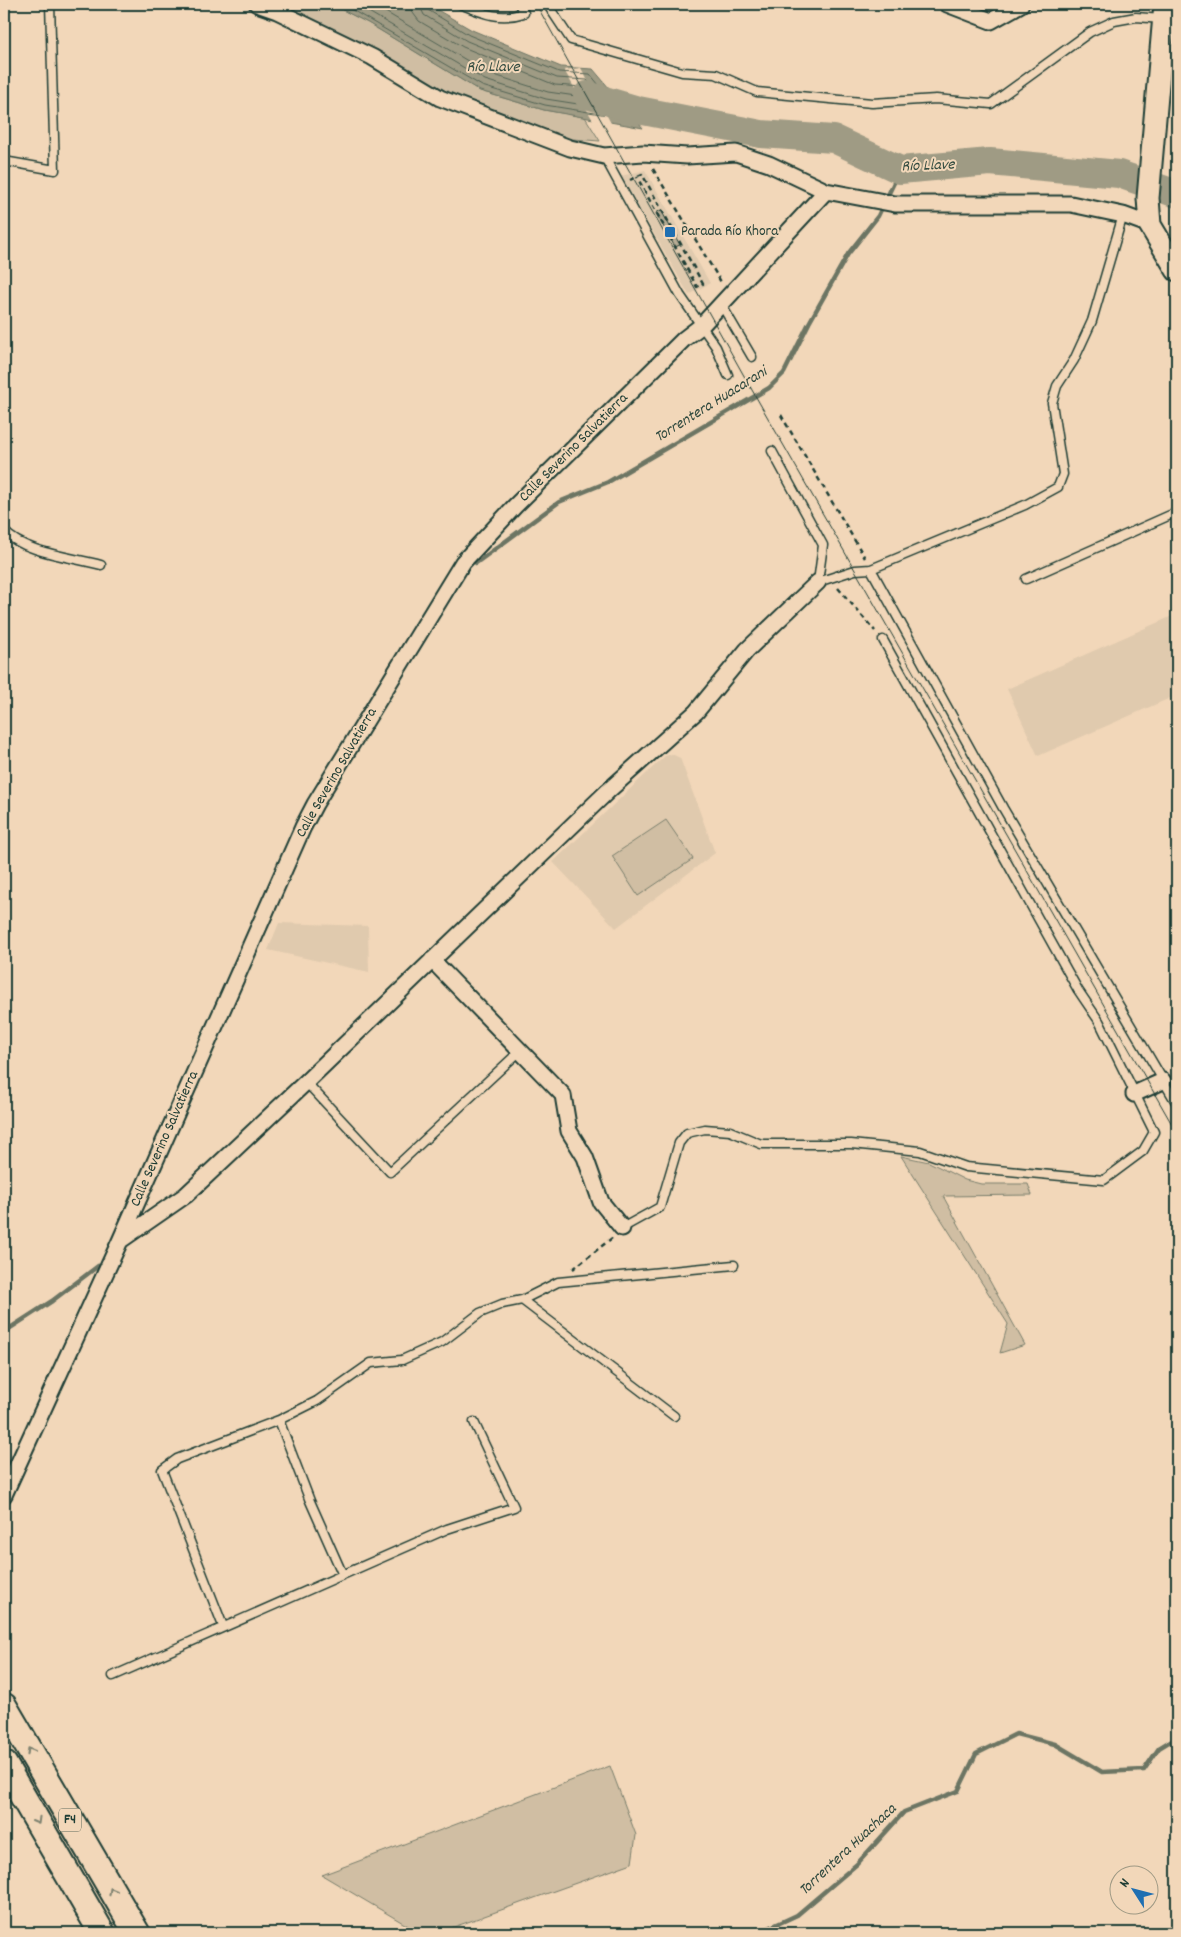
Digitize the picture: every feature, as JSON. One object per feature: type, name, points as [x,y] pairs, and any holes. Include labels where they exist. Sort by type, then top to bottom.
[{"type":"highway","name":"F4","points":[[4,1706],[137,1933]]},
{"type":"highway","name":"F4","points":[[4,1764],[102,1933]]},
{"type":"main road","points":[[1163,11],[1148,198],[1150,225],[1177,270]]},
{"type":"street","points":[[257,4],[277,11],[372,57],[440,98],[570,148],[604,156],[643,153],[687,156],[736,153],[769,164],[826,191],[874,201],[895,204],[1071,204],[1123,215],[1150,225]]},
{"type":"street","points":[[947,4],[991,21],[1021,4]]},
{"type":"street","name":"Calle Severino Salvatierra","points":[[4,1495],[120,1241],[315,804],[463,562],[515,506],[701,326],[826,191]]},
{"type":"street","points":[[120,1241],[186,1195],[306,1082],[608,791],[696,712],[748,650],[818,582]]},
{"type":"street","points":[[432,960],[563,1095],[569,1131],[585,1157],[601,1202],[622,1228]]},
{"type":"street","points":[[1134,1094],[1163,1080]]},
{"type":"lane","points":[[4,160],[55,170],[50,4]]},
{"type":"lane","points":[[460,4],[488,16],[511,17],[524,13],[520,4]]},
{"type":"lane","points":[[547,4],[571,40],[682,72],[716,74],[757,92],[872,103],[936,99],[991,104],[1090,32],[1114,20],[1163,11]]},
{"type":"lane","points":[[604,156],[680,296],[716,347],[728,375]]},
{"type":"lane","points":[[772,451],[823,545],[818,582],[855,570],[871,568],[1025,505],[1058,487],[1063,474],[1052,402],[1057,386],[1074,360],[1092,321],[1123,215]]},
{"type":"lane","points":[[725,300],[752,357]]},
{"type":"lane","points":[[1026,579],[1177,512]]},
{"type":"lane","points":[[4,531],[13,541],[27,546],[101,565]]},
{"type":"lane","points":[[871,568],[1003,808],[1177,1104]]},
{"type":"lane","points":[[622,1228],[660,1207],[679,1143],[687,1133],[705,1129],[730,1131],[761,1144],[852,1144],[920,1152],[966,1167],[1104,1180],[1143,1151],[1154,1132],[1099,1021],[1078,990],[883,640]]},
{"type":"lane","points":[[306,1082],[390,1172],[520,1052]]},
{"type":"lane","points":[[223,1626],[162,1470],[177,1459],[279,1420],[318,1400],[371,1363],[402,1360],[442,1342],[480,1313],[502,1304],[522,1300],[558,1282],[734,1265]]},
{"type":"lane","points":[[522,1300],[674,1416]]},
{"type":"lane","points":[[279,1420],[310,1502],[342,1573]]},
{"type":"lane","points":[[113,1676],[447,1528],[514,1507],[474,1422]]},
{"type":"path","points":[[643,153],[725,300]]},
{"type":"path","points":[[642,174],[703,284],[697,286],[637,177],[642,174]]},
{"type":"path","points":[[781,415],[871,568]]},
{"type":"path","points":[[818,582],[840,589],[883,640]]},
{"type":"path","points":[[558,1282],[622,1228]]},
{"type":"shaded area","points":[[277,4],[331,4],[368,23],[480,91],[544,110],[585,117],[600,141],[559,138],[460,99],[402,67]]},
{"type":"shaded area","points":[[645,170],[710,283],[689,295],[621,176]]},
{"type":"shaded area","points":[[1177,614],[1177,695],[1038,756],[1007,689]]},
{"type":"shaded area","points":[[672,754],[680,758],[715,853],[616,928],[553,862],[665,756]]},
{"type":"shaded area","points":[[666,820],[693,859],[638,896],[612,856]]},
{"type":"shaded area","points":[[279,923],[368,926],[369,972],[268,950]]},
{"type":"shaded area","points":[[901,1156],[929,1162],[965,1180],[981,1184],[1028,1184],[1032,1195],[943,1196],[1025,1345],[1000,1353],[1008,1324]]},
{"type":"shaded area","points":[[610,1766],[636,1835],[632,1863],[437,1933],[420,1933],[322,1875]]},
{"type":"water","name":"Río Llave","points":[[331,4],[427,4],[472,30],[561,67],[593,69],[643,128],[544,110],[480,91],[368,23]]},
{"type":"pier","points":[[581,68],[612,125],[594,122],[564,70]]},
{"type":"building","points":[[661,210],[680,245],[675,247],[656,213]]},
{"type":"waterway","name":"Río Llave","points":[[587,95],[638,110],[761,134],[834,139],[900,170],[990,162],[1119,174],[1177,194]]},
{"type":"waterway","name":"Torrentera Huacarani","points":[[476,563],[559,502],[608,482],[769,388],[784,373],[809,323],[848,254],[878,216],[900,170]]},
{"type":"waterway","name":"Torrentera Huacarani","points":[[4,1332],[52,1301],[98,1266]]},
{"type":"waterway","name":"Torrentera Huachaca","points":[[758,1933],[797,1915],[857,1864],[904,1812],[958,1791],[976,1754],[1016,1734],[1055,1744],[1102,1772],[1144,1770],[1159,1748],[1177,1737]]},
{"type":"tram line","points":[[536,4],[752,390],[1177,1133]]},
{"type":"place","name":"Parada Río Khora","points":[[670,232]]}]
